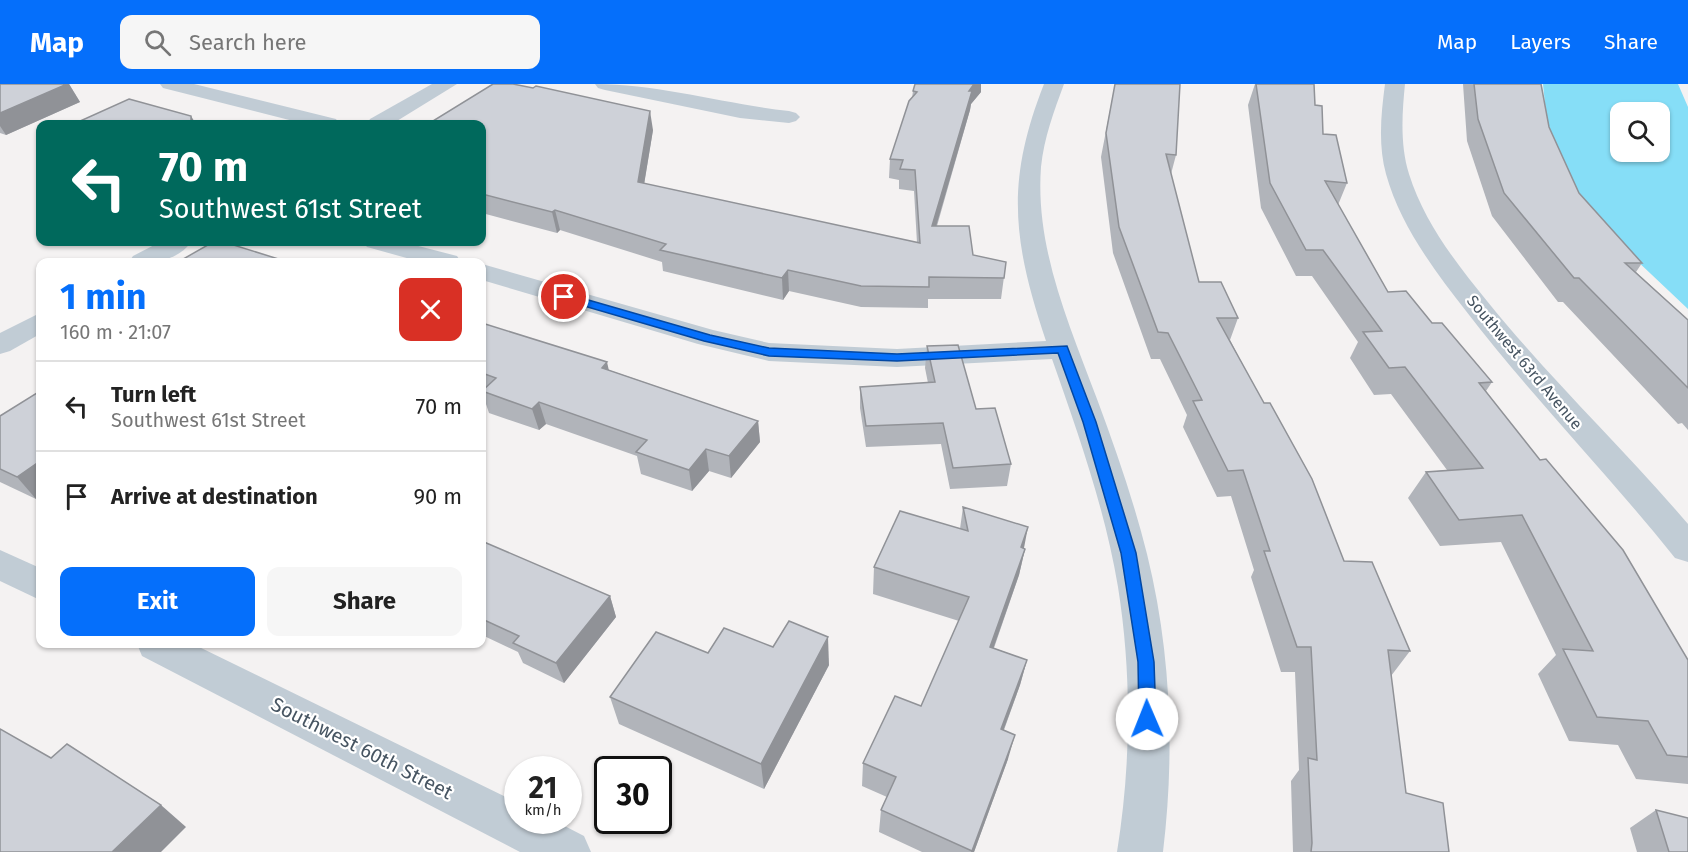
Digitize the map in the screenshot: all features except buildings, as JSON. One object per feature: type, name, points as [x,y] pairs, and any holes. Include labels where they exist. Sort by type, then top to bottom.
[{"type":"street","points":[[170,84],[312,120]]},
{"type":"street","points":[[385,120],[447,84]]},
{"type":"street","points":[[605,84],[740,112],[789,117]]},
{"type":"street","points":[[1054,84],[1042,111],[1031,151],[1028,192],[1035,257],[1063,349],[1089,422],[1136,584],[1148,699],[1146,789],[1140,852]]},
{"type":"street","name":"Southwest 63rd Avenue","points":[[1390,86],[1394,161],[1412,208],[1434,249],[1505,343],[1688,548]]},
{"type":"street","points":[[149,258],[171,246]]},
{"type":"street","points":[[390,246],[434,258]]},
{"type":"street","points":[[486,273],[685,332],[769,352],[897,358],[1063,349]]},
{"type":"street","points":[[0,345],[36,324]]},
{"type":"street","points":[[0,564],[36,583]]},
{"type":"street","name":"Southwest 60th Street","points":[[164,648],[568,852]]},
{"type":"water","points":[[1543,84],[1678,84],[1688,107],[1688,309],[1596,222],[1550,153]]},
{"type":"route","points":[[564,297],[739,346],[803,356],[897,358],[1063,349],[1089,422],[1129,553],[1136,584],[1146,662],[1147,719]]}]
